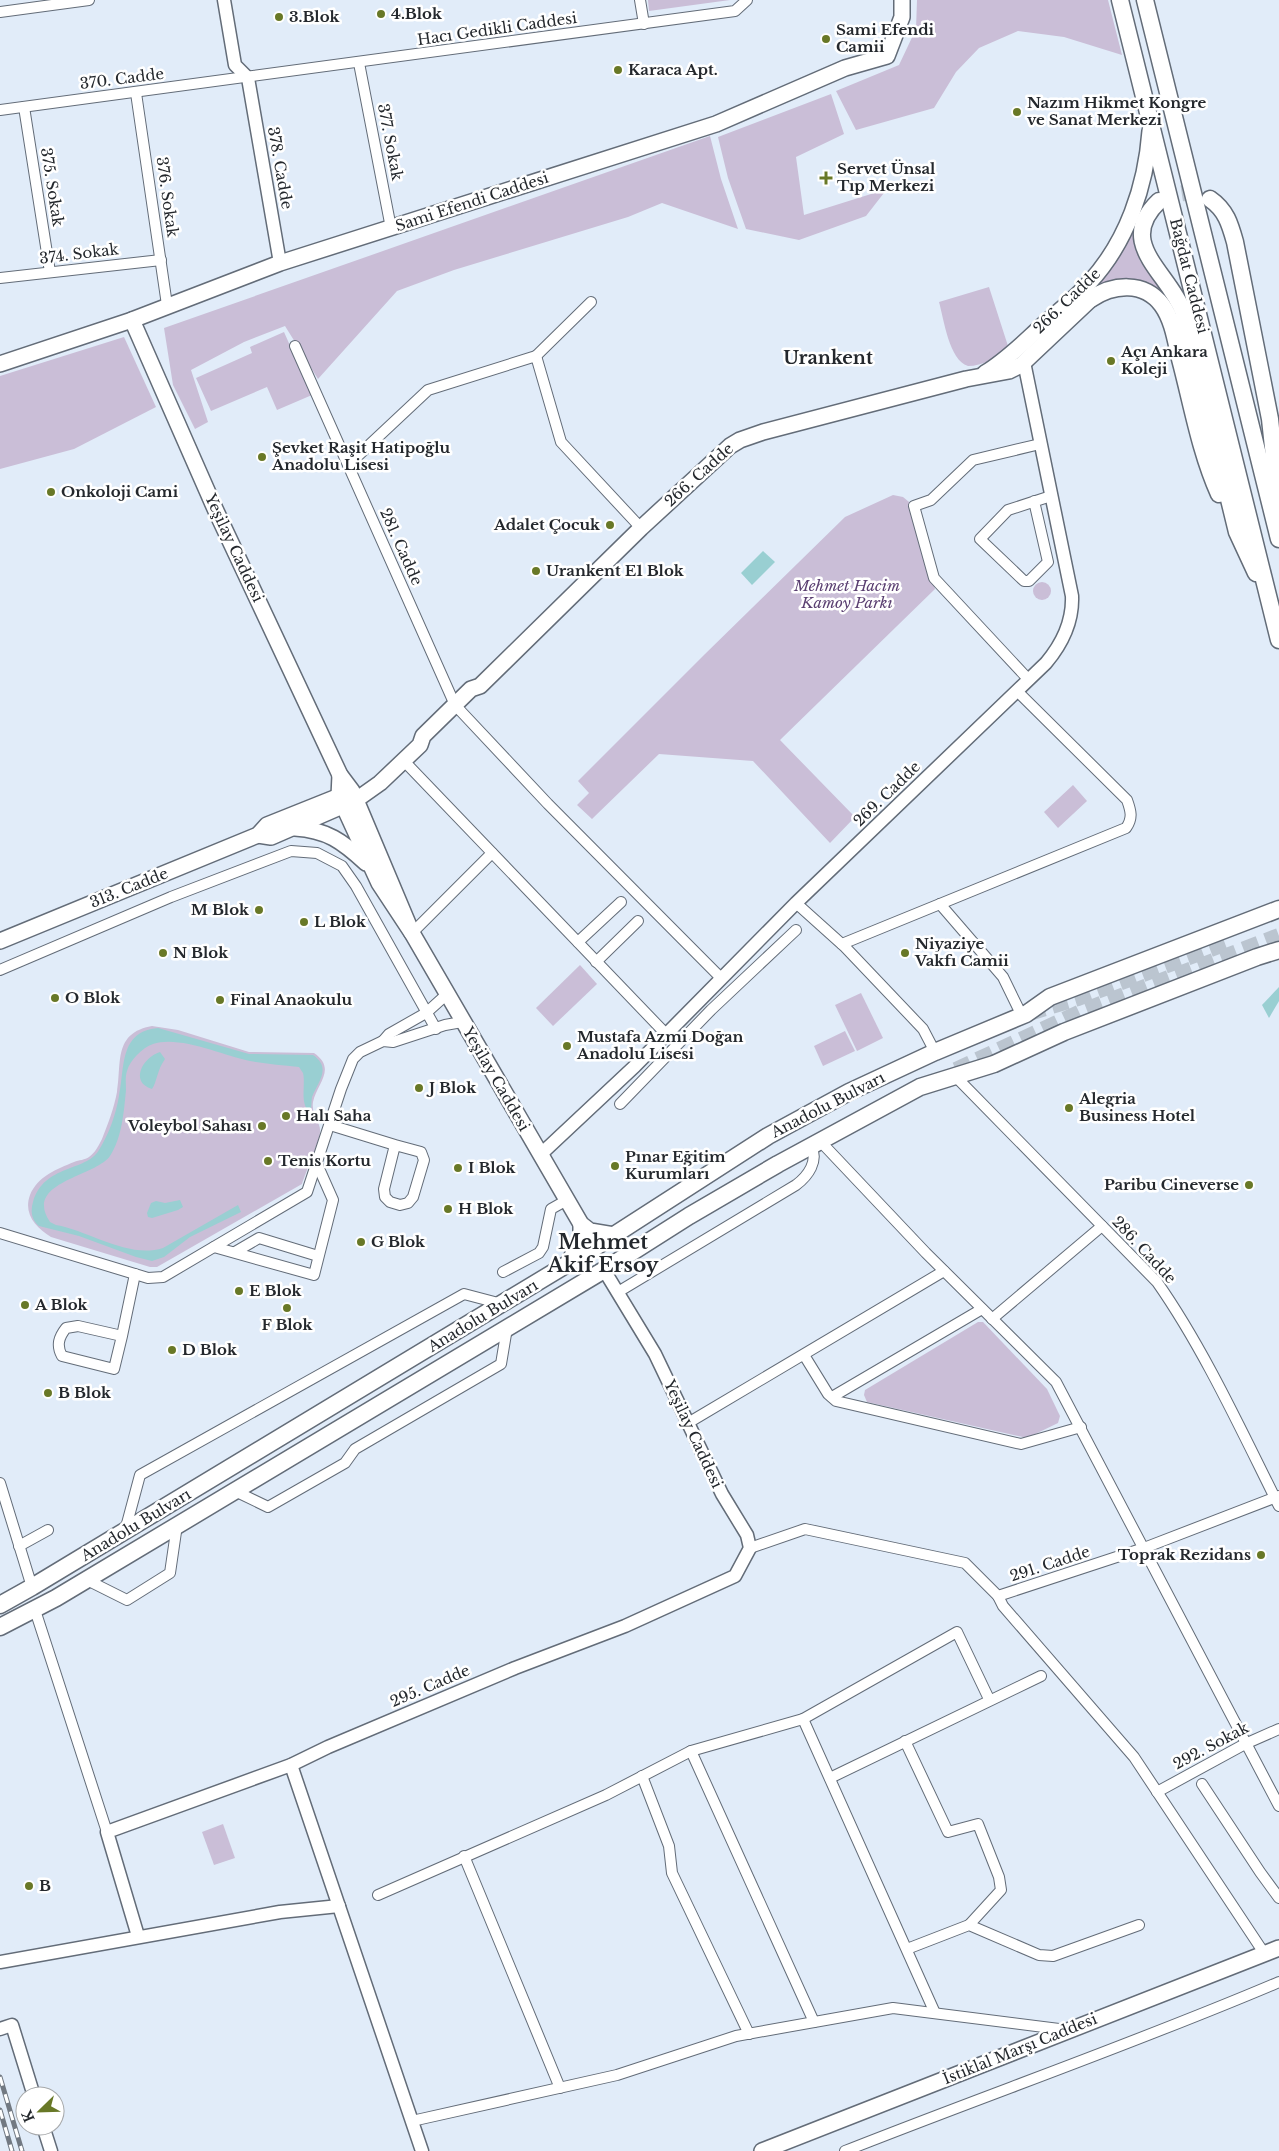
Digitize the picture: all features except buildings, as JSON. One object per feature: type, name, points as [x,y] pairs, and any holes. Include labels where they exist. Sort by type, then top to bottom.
[{"type":"main road","name":"Sami Efendi Caddesi","points":[[0,364],[132,320],[280,263],[716,124],[845,68],[887,56],[902,17],[902,0]]},
{"type":"main road","name":"Bağdat Caddesi","points":[[1120,0],[1279,640]]},
{"type":"main road","name":"Bağdat Caddesi","points":[[1145,0],[1279,539]]},
{"type":"main road","name":"266. Cadde","points":[[1015,360],[1088,285],[1112,254],[1134,206],[1144,176],[1148,160],[1151,122]]},
{"type":"main road","points":[[1210,199],[1223,211],[1233,234],[1276,437],[1279,504]]},
{"type":"main road","points":[[1159,201],[1150,210],[1145,220],[1144,249],[1149,260],[1178,298],[1183,311],[1237,532]]},
{"type":"main road","points":[[1091,300],[1101,293],[1112,289],[1133,288],[1153,297],[1162,304],[1171,326],[1214,485],[1257,575],[1267,589]]},
{"type":"main road","name":"266. Cadde","points":[[348,798],[370,791],[420,745],[430,744],[458,709],[471,689],[480,686],[641,528],[715,459],[740,440],[763,432],[980,376],[1015,360],[1091,300]]},
{"type":"main road","name":"Yeşilay Caddesi","points":[[132,320],[220,520],[340,775],[371,867],[388,900],[412,933]]},
{"type":"main road","name":"Yeşilay Caddesi","points":[[348,798],[412,933],[446,995],[580,1224]]},
{"type":"main road","name":"313. Cadde","points":[[258,835],[271,837],[293,828],[348,798]]},
{"type":"main road","name":"313. Cadde","points":[[0,941],[258,835],[267,825],[348,798]]},
{"type":"main road","points":[[293,828],[311,829],[344,842],[371,867]]},
{"type":"main road","name":"Anadolu Bulvarı","points":[[0,1605],[502,1304],[768,1136],[850,1092],[935,1052],[1024,1015],[1050,997],[1279,909]]},
{"type":"main road","name":"Anadolu Bulvarı","points":[[0,1627],[35,1610],[86,1580],[604,1270],[689,1216],[816,1143],[920,1087],[994,1064],[1064,1032],[1279,950]]},
{"type":"main road","points":[[580,1224],[590,1231],[614,1235]]},
{"type":"main road","points":[[569,1263],[581,1235],[580,1224]]},
{"type":"main road","name":"İstiklal Marşı Caddesi","points":[[762,2151],[1279,1948]]},
{"type":"street","points":[[0,12],[89,0]]},
{"type":"street","points":[[224,0],[235,65],[248,78]]},
{"type":"street","points":[[640,0],[644,24]]},
{"type":"street","name":"Hacı Gedikli Caddesi","points":[[248,78],[735,11],[746,1]]},
{"type":"street","name":"377. Sokak","points":[[359,63],[392,228]]},
{"type":"street","name":"370. Cadde","points":[[0,110],[248,78]]},
{"type":"street","name":"378. Cadde","points":[[248,78],[280,263]]},
{"type":"street","name":"376. Sokak","points":[[136,93],[167,306]]},
{"type":"street","name":"375. Sokak","points":[[24,107],[50,272]]},
{"type":"street","name":"374. Sokak","points":[[0,278],[161,260]]},
{"type":"street","points":[[348,465],[428,390],[536,356],[591,302]]},
{"type":"street","name":"281. Cadde","points":[[295,346],[458,709],[548,804],[721,978]]},
{"type":"street","points":[[536,356],[561,442],[641,528]]},
{"type":"street","name":"269. Cadde","points":[[540,1155],[636,1066],[796,903],[1029,680],[1055,652],[1068,624],[1072,605],[1071,586],[1027,380],[1015,360]]},
{"type":"street","points":[[1029,680],[934,578],[914,506],[931,500],[972,460],[1040,444]]},
{"type":"street","points":[[1034,501],[1048,562],[1029,581],[1024,580],[980,539],[1008,510],[1034,501],[1051,496]]},
{"type":"street","points":[[842,944],[1126,828],[1131,822],[1131,811],[1127,800],[1017,691]]},
{"type":"street","points":[[404,761],[666,1034]]},
{"type":"street","points":[[0,970],[171,897],[291,851],[318,853],[342,866],[356,886],[436,1029]]},
{"type":"street","points":[[412,933],[492,853]]},
{"type":"street","points":[[578,942],[621,902]]},
{"type":"street","points":[[796,903],[842,944],[923,1029],[935,1052]]},
{"type":"street","points":[[940,904],[1003,977],[1024,1015]]},
{"type":"street","points":[[596,962],[638,921]]},
{"type":"street","points":[[620,1104],[711,1010],[796,930]]},
{"type":"street","points":[[0,1234],[148,1278],[163,1276],[307,1192],[352,1058],[383,1041],[389,1034],[426,1012],[446,995]]},
{"type":"street","points":[[700,999],[711,1010]]},
{"type":"street","points":[[383,1041],[393,1042],[462,1022]]},
{"type":"street","name":"286. Cadde","points":[[954,1076],[1157,1282],[1177,1311],[1278,1500]]},
{"type":"street","points":[[330,1125],[421,1152],[424,1160],[413,1197],[408,1203],[400,1205],[390,1202],[385,1198],[384,1189],[395,1145]]},
{"type":"street","points":[[816,1143],[1056,1382],[1279,1806]]},
{"type":"street","points":[[618,1292],[796,1185],[805,1177],[813,1164],[816,1143]]},
{"type":"street","points":[[214,1247],[314,1275],[333,1200],[317,1164]]},
{"type":"street","points":[[504,1272],[543,1248],[552,1209],[567,1200]]},
{"type":"street","points":[[992,1319],[1102,1226]]},
{"type":"street","points":[[235,1252],[259,1238],[318,1256]]},
{"type":"street","name":"Yeşilay Caddesi","points":[[604,1270],[655,1354],[722,1494],[747,1535],[750,1548]]},
{"type":"street","points":[[688,1423],[944,1271]]},
{"type":"street","points":[[122,1336],[78,1326],[66,1328],[60,1336],[58,1348],[62,1356],[114,1370],[122,1336],[135,1274]]},
{"type":"street","points":[[126,1531],[140,1475],[464,1294],[502,1304]]},
{"type":"street","points":[[832,1398],[982,1309]]},
{"type":"street","points":[[235,1491],[268,1507],[345,1463],[355,1449],[501,1364],[507,1328]]},
{"type":"street","points":[[804,1354],[828,1394],[836,1400],[1021,1444],[1080,1427]]},
{"type":"street","points":[[0,1483],[32,1587]]},
{"type":"street","name":"291. Cadde","points":[[750,1548],[805,1529],[965,1563],[998,1596],[1144,1548],[1278,1500]]},
{"type":"street","points":[[86,1580],[126,1600],[170,1573],[177,1525]]},
{"type":"street","points":[[19,1546],[48,1530]]},
{"type":"street","name":"295. Cadde","points":[[107,1832],[291,1765],[328,1747],[497,1676],[625,1626],[735,1576],[750,1548]]},
{"type":"street","points":[[998,1596],[1002,1606],[1134,1757],[1264,1953]]},
{"type":"street","points":[[35,1610],[107,1832],[138,1936]]},
{"type":"street","points":[[378,1895],[606,1795],[691,1751],[803,1719],[957,1632],[989,1700]]},
{"type":"street","points":[[830,1778],[1041,1676]]},
{"type":"street","points":[[803,1719],[935,2013]]},
{"type":"street","name":"292. Sokak","points":[[1157,1792],[1245,1744],[1279,1729]]},
{"type":"street","points":[[905,1741],[948,1832],[978,1824],[999,1877],[1001,1890],[969,1925],[907,1949]]},
{"type":"street","points":[[691,1751],[814,2022]]},
{"type":"street","points":[[291,1765],[422,2151]]},
{"type":"street","points":[[642,1776],[669,1846],[672,1873],[749,2034]]},
{"type":"street","points":[[1202,1784],[1279,1898]]},
{"type":"street","points":[[464,1856],[560,2088]]},
{"type":"street","points":[[0,1962],[280,1912],[339,1906]]},
{"type":"street","points":[[969,1925],[1046,1956],[1053,1956],[1139,1925]]},
{"type":"street","points":[[845,2151],[969,2102],[1194,2018],[1279,1982]]},
{"type":"street","points":[[412,2121],[617,2075],[736,2036],[893,2008],[1068,2030]]},
{"type":"street","points":[[0,2029],[12,2024],[31,2086]]},
{"type":"street","points":[[46,2136],[51,2151]]},
{"type":"green space","points":[[648,0],[730,0],[649,11]]},
{"type":"green space","points":[[917,0],[1108,0],[1122,55],[1064,37],[1018,31],[979,48],[956,72],[934,108],[856,130],[836,91],[899,65],[916,29]]},
{"type":"green space","points":[[831,94],[844,134],[796,157],[804,215],[887,189],[866,216],[799,240],[746,229],[728,178],[718,137]]},
{"type":"green space","points":[[710,136],[721,179],[738,229],[662,203],[628,217],[454,270],[397,291],[318,379],[285,326],[244,342],[191,370],[208,422],[195,429],[173,385],[164,328]]},
{"type":"green space","points":[[1135,224],[1134,242],[1140,261],[1171,303],[1161,298],[1092,291],[1120,255]]},
{"type":"green space","points":[[989,287],[1008,346],[990,361],[968,366],[956,356],[952,348],[945,329],[939,302]]},
{"type":"green space","points":[[284,332],[312,395],[277,410],[267,387],[211,411],[196,378],[252,353],[250,347]]},
{"type":"green space","points":[[124,337],[156,407],[74,449],[0,469],[0,376]]},
{"type":"green space","name":"Mehmet Hacim Kamoy Parkı","points":[[893,495],[903,497],[914,506],[935,589],[780,740],[855,817],[830,843],[753,761],[659,754],[592,819],[577,805],[589,793],[578,781],[705,654],[845,517]]},
{"type":"green space","points":[[1038,582],[1046,582],[1051,587],[1049,598],[1038,600],[1033,595],[1033,587]]},
{"type":"green space","points":[[1073,785],[1087,801],[1058,828],[1044,812]]},
{"type":"green space","points":[[580,965],[597,984],[553,1026],[536,1008]]},
{"type":"green space","points":[[861,993],[883,1038],[857,1051],[835,1005]]},
{"type":"green space","points":[[152,1026],[178,1030],[249,1052],[314,1053],[321,1059],[325,1071],[313,1102],[313,1111],[320,1128],[319,1136],[302,1184],[157,1267],[150,1267],[51,1237],[32,1220],[28,1208],[33,1188],[43,1178],[61,1167],[87,1158],[97,1149],[111,1116],[117,1092],[120,1060],[125,1042],[131,1035]]},
{"type":"green space","points":[[845,1031],[855,1051],[823,1066],[814,1046]]},
{"type":"green space","points":[[978,1322],[983,1322],[1047,1389],[1060,1416],[1058,1423],[1027,1438],[867,1402],[864,1395],[865,1390]]},
{"type":"green space","points":[[223,1824],[235,1858],[214,1865],[202,1832]]},
{"type":"shaded area","points":[[763,551],[775,562],[752,585],[741,573]]},
{"type":"shaded area","points":[[1279,987],[1279,1001],[1269,1018],[1262,1005]]},
{"type":"shaded area","points":[[158,1028],[249,1054],[313,1055],[319,1060],[323,1070],[312,1097],[310,1112],[305,1104],[304,1078],[299,1067],[250,1061],[201,1047],[175,1042],[153,1044],[137,1055],[126,1073],[122,1124],[110,1156],[90,1170],[53,1189],[46,1198],[44,1209],[50,1222],[56,1225],[123,1247],[136,1250],[150,1250],[163,1248],[238,1205],[241,1212],[190,1237],[164,1257],[152,1261],[79,1236],[39,1226],[32,1216],[32,1209],[38,1190],[46,1181],[85,1162],[99,1150],[114,1117],[126,1053],[130,1043],[136,1036],[145,1031]]},
{"type":"shaded area","points":[[160,1052],[165,1059],[152,1089],[145,1086],[141,1081],[141,1070],[148,1059]]},
{"type":"shaded area","points":[[180,1200],[183,1207],[178,1210],[152,1218],[148,1217],[147,1213],[151,1203]]},
{"type":"tunnel","points":[[1159,201],[1182,193],[1193,193],[1205,197]]},
{"type":"tunnel","points":[[956,1070],[1085,1010],[1279,936]]},
{"type":"tunnel","points":[[1029,1013],[1078,998],[1232,941]]},
{"type":"railway","points":[[0,2077],[22,2151]]},
{"type":"railway","points":[[0,2110],[12,2151]]},
{"type":"place","name":"4.Blok","points":[[381,14]]},
{"type":"place","name":"3.Blok","points":[[279,17]]},
{"type":"place","name":"Sami Efendi Camii","points":[[826,39]]},
{"type":"place","name":"Karaca Apt.","points":[[618,70]]},
{"type":"place","name":"Nazım Hikmet Kongre ve Sanat Merkezi","points":[[1017,112]]},
{"type":"place","name":"Servet Ünsal Tıp Merkezi","points":[[826,178]]},
{"type":"place","name":"Açı Ankara Koleji","points":[[1111,361]]},
{"type":"place","name":"Şevket Raşit Hatipoğlu Anadolu Lisesi","points":[[262,457]]},
{"type":"place","name":"Onkoloji Cami","points":[[51,492]]},
{"type":"place","name":"Adalet Çocuk","points":[[610,525]]},
{"type":"place","name":"Urankent E1 Blok","points":[[536,571]]},
{"type":"place","name":"M Blok","points":[[259,910]]},
{"type":"place","name":"L Blok","points":[[304,922]]},
{"type":"place","name":"N Blok","points":[[163,953]]},
{"type":"place","name":"Niyaziye Vakfı Camii","points":[[905,953]]},
{"type":"place","name":"O Blok","points":[[55,998]]},
{"type":"place","name":"Final Anaokulu","points":[[220,1000]]},
{"type":"place","name":"Mustafa Azmi Doğan Anadolu Lisesi","points":[[567,1046]]},
{"type":"place","name":"J Blok","points":[[419,1088]]},
{"type":"place","name":"Alegria Business Hotel","points":[[1069,1108]]},
{"type":"place","name":"Halı Saha","points":[[286,1116]]},
{"type":"place","name":"Voleybol Sahası","points":[[262,1126]]},
{"type":"place","name":"Tenis Kortu","points":[[268,1161]]},
{"type":"place","name":"Pınar Eğitim Kurumları","points":[[615,1166]]},
{"type":"place","name":"I Blok","points":[[458,1168]]},
{"type":"place","name":"Paribu Cineverse","points":[[1249,1185]]},
{"type":"place","name":"H Blok","points":[[448,1209]]},
{"type":"place","name":"G Blok","points":[[361,1242]]},
{"type":"place","name":"E Blok","points":[[239,1291]]},
{"type":"place","name":"A Blok","points":[[25,1305]]},
{"type":"place","name":"F Blok","points":[[287,1308]]},
{"type":"place","name":"D Blok","points":[[172,1350]]},
{"type":"place","name":"B Blok","points":[[48,1393]]},
{"type":"place","name":"Toprak Rezidans","points":[[1261,1555]]},
{"type":"place","name":"B","points":[[29,1886]]},
{"type":"district","name":"Urankent","points":[[828,358]]},
{"type":"district","name":"Mehmet Akif Ersoy","points":[[603,1254]]}]
